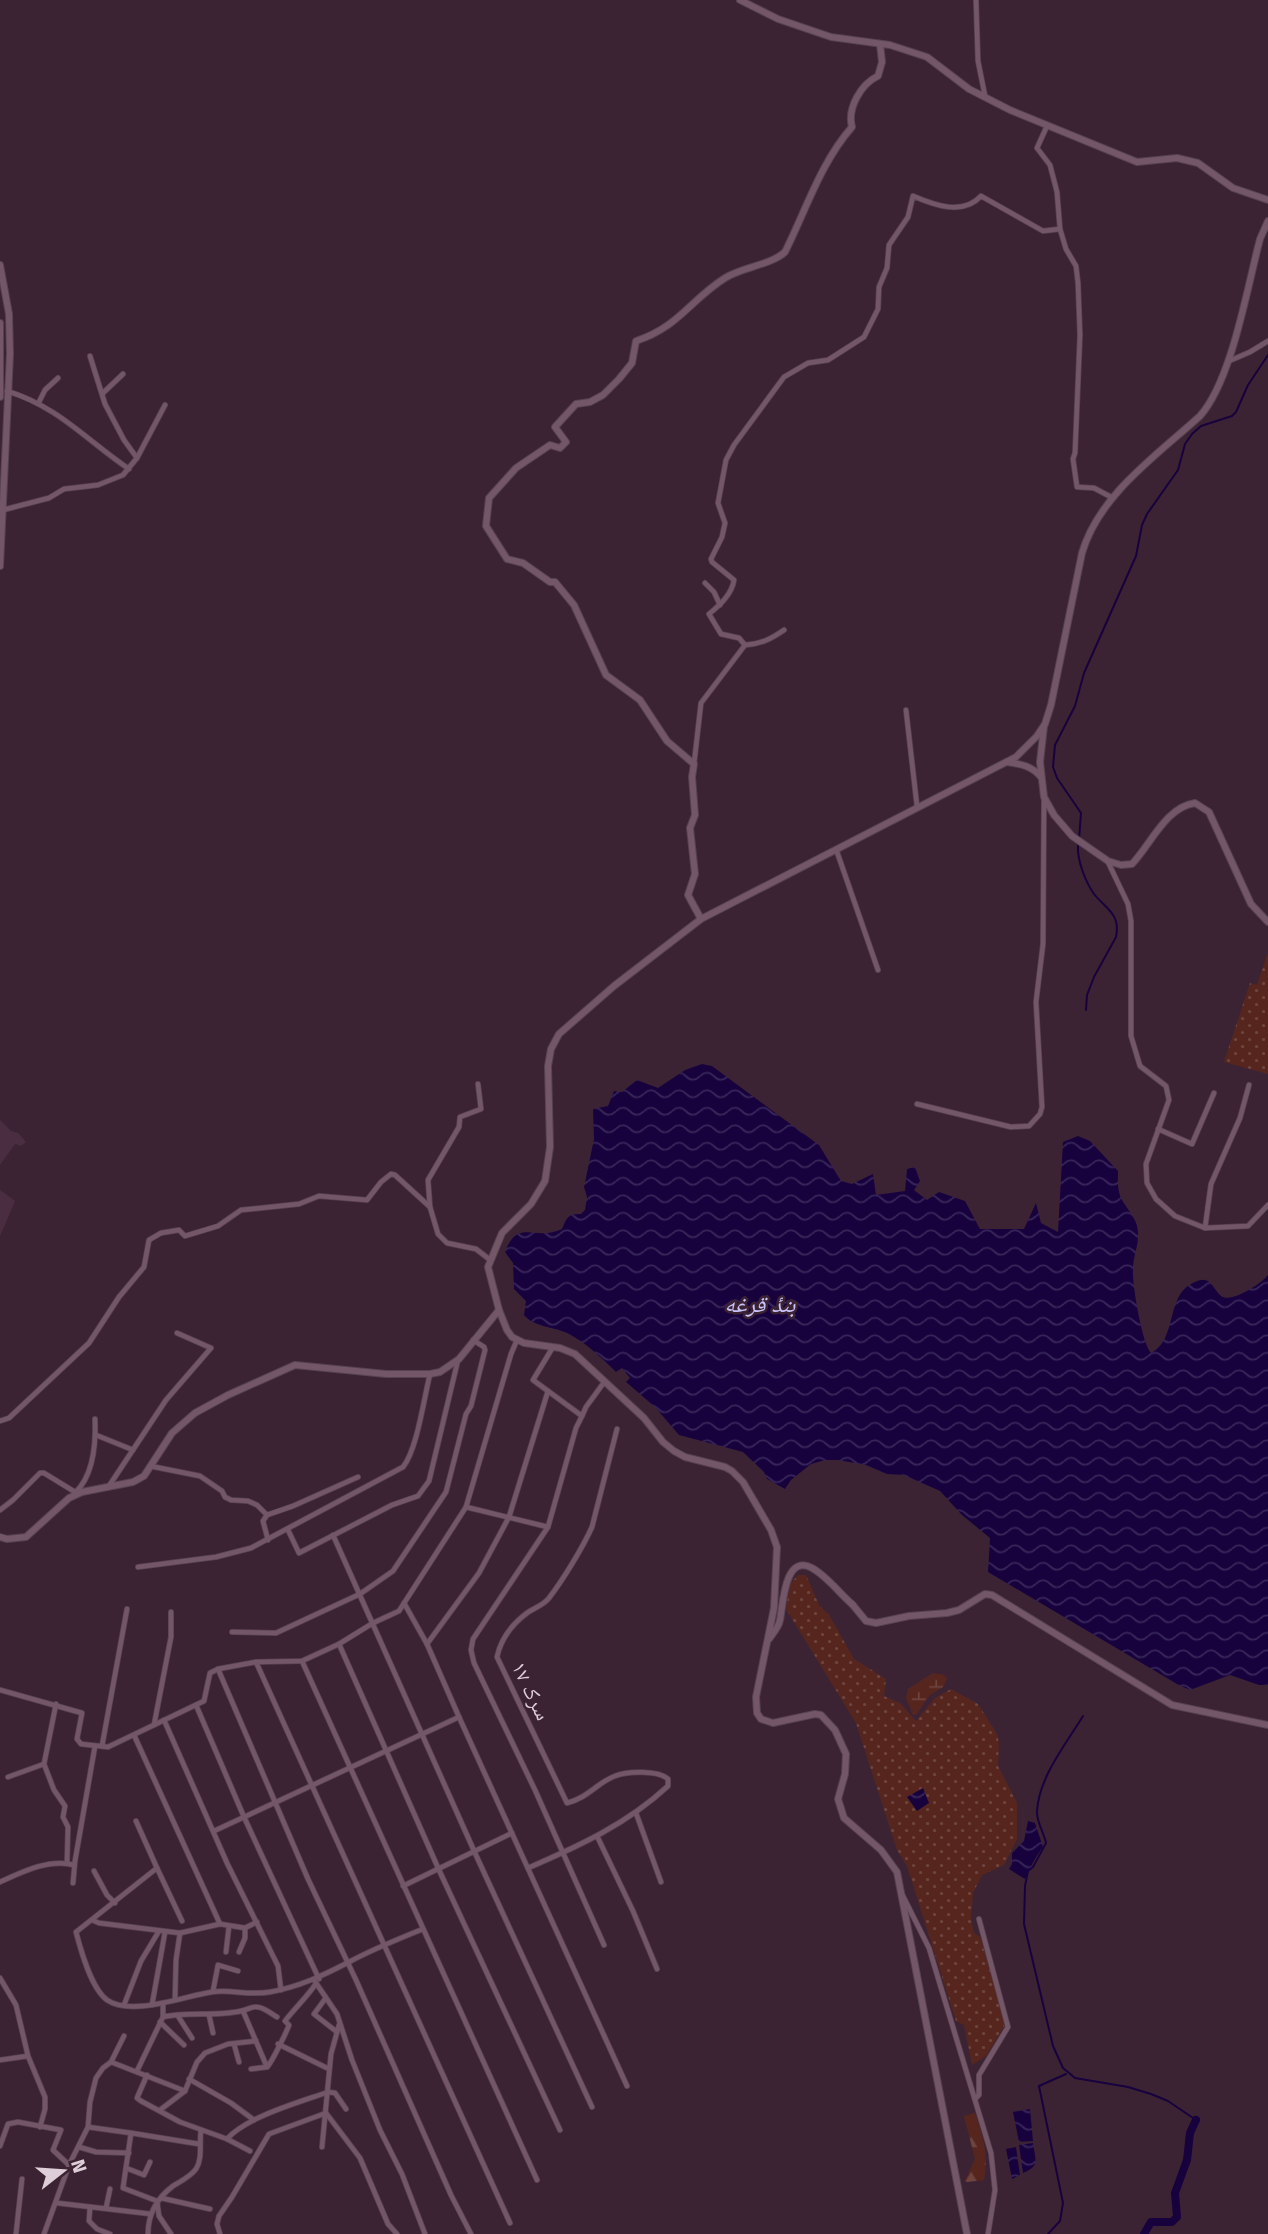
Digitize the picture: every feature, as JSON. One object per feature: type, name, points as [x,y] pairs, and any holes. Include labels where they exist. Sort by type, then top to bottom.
[{"type":"main road","points":[[740,0],[778,19],[831,37],[880,44],[927,57],[969,89],[1010,110],[1136,162],[1177,158],[1198,163],[1233,188],[1268,200]]},
{"type":"main road","points":[[701,919],[688,895],[695,874],[690,828],[695,815],[692,777],[694,764],[667,741],[640,700],[606,675],[568,596],[555,582],[550,582],[523,563],[507,559],[486,526],[489,498],[516,468],[550,445],[559,448],[566,442],[555,427],[576,404],[590,402],[603,395],[628,369],[635,356],[636,341],[665,329],[678,320],[725,278],[752,265],[779,257],[785,252],[820,177],[840,140],[852,127],[850,111],[867,82],[878,76],[882,62],[880,44]]},
{"type":"main road","points":[[1268,221],[1260,239],[1228,362],[1215,395],[1206,409],[1111,498],[1094,522],[1085,542],[1045,724],[1040,762],[1044,797],[1054,815],[1072,836],[1108,861],[1121,865],[1132,864],[1174,811],[1184,804],[1195,803],[1209,812],[1251,904],[1268,922]]},
{"type":"main road","points":[[0,265],[9,314],[0,566]]},
{"type":"main road","points":[[0,323],[0,397]]},
{"type":"main road","points":[[967,2234],[897,1872],[890,1860],[851,1826],[839,1809],[838,1798],[845,1774],[846,1754],[842,1742],[827,1720],[815,1714],[773,1723],[761,1719],[757,1713],[756,1698],[774,1608],[776,1547],[771,1530],[743,1482],[732,1471],[725,1466],[685,1457],[674,1451],[644,1418],[575,1354],[553,1346],[517,1340],[506,1330],[489,1275],[489,1259],[502,1233],[531,1205],[545,1181],[550,1147],[548,1066],[554,1041],[566,1028],[614,986],[701,919],[1007,762],[1032,743],[1045,724]]},
{"type":"main road","points":[[1007,762],[1022,764],[1034,770],[1044,785]]},
{"type":"main road","points":[[0,1537],[26,1538],[69,1498],[82,1492],[133,1482],[144,1476],[172,1433],[195,1413],[219,1399],[295,1365],[386,1374],[430,1374],[440,1371],[459,1359],[499,1310]]},
{"type":"main road","points":[[768,1640],[780,1623],[784,1585],[789,1575],[797,1568],[807,1566],[815,1569],[871,1623],[947,1613],[959,1610],[985,1594],[992,1595],[1172,1704],[1268,1725]]},
{"type":"street","points":[[975,0],[978,61],[985,97]]},
{"type":"street","points":[[1047,125],[1037,148],[1050,165],[1057,192],[1060,229],[1066,249],[1076,266],[1078,283],[1080,335],[1073,459],[1077,487],[1094,488],[1111,498]]},
{"type":"street","points":[[784,630],[755,646],[745,645],[739,638],[721,634],[709,614],[720,605],[734,584],[730,574],[711,559],[722,537],[725,523],[718,503],[726,460],[740,436],[784,377],[808,363],[828,360],[864,337],[878,309],[879,287],[887,268],[889,245],[908,217],[913,195],[944,208],[967,206],[981,196],[1043,231],[1060,229]]},
{"type":"street","points":[[1228,362],[1268,341]]},
{"type":"street","points":[[90,356],[108,412],[137,458]]},
{"type":"street","points":[[103,394],[123,374]]},
{"type":"street","points":[[39,402],[45,390],[58,378]]},
{"type":"street","points":[[8,391],[39,402],[129,469]]},
{"type":"street","points":[[1,515],[49,498],[64,489],[98,485],[123,475],[137,458],[165,405]]},
{"type":"street","points":[[705,583],[714,592],[720,605]]},
{"type":"street","points":[[694,764],[701,703],[745,645]]},
{"type":"street","points":[[905,710],[917,806]]},
{"type":"street","points":[[917,1104],[1011,1127],[1030,1126],[1040,1114],[1042,1107],[1036,1002],[1044,944],[1044,797]]},
{"type":"street","points":[[836,849],[878,971]]},
{"type":"street","points":[[1108,861],[1128,904],[1131,921],[1131,1036],[1140,1066],[1166,1086],[1169,1100],[1146,1164],[1147,1183],[1156,1199],[1175,1216],[1205,1228],[1248,1226],[1268,1205]]},
{"type":"street","points":[[478,1084],[481,1109],[460,1117],[459,1127],[428,1180],[430,1207],[438,1234],[446,1243],[476,1249],[489,1259]]},
{"type":"street","points":[[1205,1228],[1211,1184],[1240,1118],[1249,1085]]},
{"type":"street","points":[[1158,1129],[1192,1144],[1214,1093]]},
{"type":"street","points":[[0,1421],[9,1418],[89,1343],[119,1297],[144,1267],[149,1240],[161,1234],[179,1230],[185,1236],[218,1226],[241,1210],[299,1204],[319,1196],[367,1200],[391,1174],[430,1207]]},
{"type":"street","points":[[109,1486],[166,1400],[211,1348],[177,1333]]},
{"type":"street","points":[[232,1632],[276,1633],[360,1594],[393,1570],[446,1492],[485,1350],[473,1340]]},
{"type":"street","points":[[0,1690],[82,1713],[77,1739],[81,1744],[108,1747],[204,1702],[210,1673],[218,1669],[256,1662],[302,1661],[399,1611],[466,1507],[517,1340]]},
{"type":"street","points":[[553,1346],[533,1380],[582,1416]]},
{"type":"street","points":[[288,1530],[299,1553],[392,1505],[418,1496],[429,1481],[459,1359]]},
{"type":"street","points":[[138,1567],[216,1557],[251,1548],[402,1467],[408,1461],[430,1374]]},
{"type":"street","points":[[604,1945],[474,1663],[471,1650],[473,1640],[548,1527],[576,1428],[586,1407],[605,1381]]},
{"type":"street","points":[[427,1644],[480,1573],[509,1517],[548,1391]]},
{"type":"street","points":[[69,1498],[89,1473],[96,1435],[95,1419]]},
{"type":"street","name":"سرک ۱۷","points":[[617,1429],[586,1542],[548,1599],[525,1614],[506,1633],[500,1643],[497,1657],[568,1803],[589,1794],[613,1776],[658,1772],[668,1779],[668,1786],[636,1813]]},
{"type":"street","points":[[96,1435],[133,1450]]},
{"type":"street","points":[[150,1466],[200,1476],[222,1491],[225,1497],[257,1505],[267,1514]]},
{"type":"street","points":[[0,1510],[40,1473],[75,1492]]},
{"type":"street","points":[[268,1540],[263,1521],[267,1514],[293,1506],[358,1477]]},
{"type":"street","points":[[466,1507],[548,1527]]},
{"type":"street","points":[[333,1535],[592,2107]]},
{"type":"street","points":[[404,1603],[427,1644],[627,2086]]},
{"type":"street","points":[[73,1883],[74,1865],[127,1609]]},
{"type":"street","points":[[153,1725],[171,1637],[171,1612]]},
{"type":"street","points":[[339,1644],[439,1870],[560,2130]]},
{"type":"street","points":[[302,1661],[349,1770],[537,2180]]},
{"type":"street","points":[[256,1662],[510,2223]]},
{"type":"street","points":[[218,1669],[275,1803],[471,2234]]},
{"type":"street","points":[[56,1704],[44,1764],[54,1790],[65,1806],[63,1817],[68,1827],[67,1863]]},
{"type":"street","points":[[196,1705],[316,1981],[337,2014],[380,2130],[402,2174],[425,2234]]},
{"type":"street","points":[[214,1831],[458,1717]]},
{"type":"street","points":[[164,1720],[238,1886],[278,1966],[281,1990]]},
{"type":"street","points":[[134,1735],[220,1924]]},
{"type":"street","points":[[8,1777],[44,1764]]},
{"type":"street","points":[[528,1868],[597,1836],[636,1813],[661,1882]]},
{"type":"street","points":[[136,1821],[182,1921]]},
{"type":"street","points":[[403,1886],[512,1833]]},
{"type":"street","points":[[597,1836],[657,1969]]},
{"type":"street","points":[[0,1882],[49,1864],[74,1865]]},
{"type":"street","points":[[157,1868],[76,1932],[85,1961],[104,1998],[113,2003],[152,2005],[213,1991],[250,1995],[281,1990],[316,1981],[348,1962],[423,1929]]},
{"type":"street","points":[[94,1871],[107,1895],[115,1903]]},
{"type":"street","points":[[902,1895],[929,1948],[991,2153],[995,2190],[988,2234]]},
{"type":"street","points":[[975,2099],[979,2095],[979,2075],[1008,2027],[979,1919]]},
{"type":"street","points":[[92,1920],[180,1933],[220,1924],[245,1928],[257,1922]]},
{"type":"street","points":[[226,1952],[229,1926]]},
{"type":"street","points":[[239,1952],[245,1938],[245,1928]]},
{"type":"street","points":[[152,2005],[162,1931]]},
{"type":"street","points":[[124,2005],[141,1961],[162,1931]]},
{"type":"street","points":[[176,1999],[176,1960],[180,1933]]},
{"type":"street","points":[[213,1991],[218,1965],[238,1971]]},
{"type":"street","points":[[0,1978],[16,2005],[28,2056],[45,2097],[46,2109],[40,2127]]},
{"type":"street","points":[[251,2069],[271,2064],[278,2044],[288,2029],[286,2018],[299,2006],[316,1981]]},
{"type":"street","points":[[325,1998],[314,2014],[337,2032]]},
{"type":"street","points":[[137,2071],[161,2019],[163,2003]]},
{"type":"street","points":[[161,2019],[243,2011],[254,2006],[277,2017]]},
{"type":"street","points":[[243,2011],[267,2067]]},
{"type":"street","points":[[209,2015],[213,2033]]},
{"type":"street","points":[[178,2016],[192,2039]]},
{"type":"street","points":[[161,2019],[184,2045]]},
{"type":"street","points":[[322,2147],[329,2070],[339,2024]]},
{"type":"street","points":[[44,2234],[69,2165],[88,2127],[96,2078],[111,2062],[124,2036]]},
{"type":"street","points":[[160,2110],[184,2091],[197,2062],[205,2053],[234,2043],[256,2041]]},
{"type":"street","points":[[234,2043],[239,2062]]},
{"type":"street","points":[[278,2044],[329,2070]]},
{"type":"street","points":[[0,2060],[28,2056]]},
{"type":"street","points":[[111,2062],[184,2091]]},
{"type":"street","points":[[148,2075],[137,2098],[201,2131],[227,2139],[250,2151]]},
{"type":"street","points":[[189,2079],[231,2103],[254,2120]]},
{"type":"street","points":[[227,2139],[236,2129],[254,2120],[328,2092],[335,2094],[345,2109]]},
{"type":"street","points":[[220,2234],[217,2224],[219,2216],[269,2134],[326,2113]]},
{"type":"street","points":[[326,2113],[360,2158],[388,2224],[397,2234]]},
{"type":"street","points":[[0,2146],[8,2124],[18,2122],[61,2130],[54,2150],[69,2165]]},
{"type":"street","points":[[88,2127],[199,2144]]},
{"type":"street","points":[[148,2234],[151,2214],[159,2199],[198,2167],[201,2131]]},
{"type":"street","points":[[131,2133],[123,2188],[159,2199],[210,2209]]},
{"type":"street","points":[[79,2147],[96,2152],[129,2153]]},
{"type":"street","points":[[126,2168],[144,2175],[150,2162]]},
{"type":"street","points":[[16,2234],[22,2179]]},
{"type":"street","points":[[106,2208],[110,2189]]},
{"type":"street","points":[[159,2199],[159,2216],[171,2234]]},
{"type":"street","points":[[57,2203],[151,2214]]},
{"type":"street","points":[[90,2207],[89,2221],[97,2229],[110,2234]]},
{"type":"shaded area","points":[[0,1120],[26,1142],[21,1146],[15,1144],[0,1165]]},
{"type":"shaded area","points":[[0,1190],[15,1201],[0,1236]]},
{"type":"green space","points":[[1268,952],[1268,1074],[1224,1062],[1250,983],[1257,985]]},
{"type":"green space","points":[[798,1575],[806,1575],[819,1605],[829,1615],[854,1659],[886,1679],[884,1696],[900,1703],[916,1721],[935,1698],[951,1689],[978,1704],[997,1734],[998,1766],[1017,1803],[1017,1839],[1004,1865],[982,1875],[973,1893],[971,1919],[974,1933],[980,1937],[1006,2023],[986,2056],[972,2065],[964,2025],[956,2021],[907,1866],[897,1850],[856,1723],[786,1609],[790,1584]]},
{"type":"green space","points":[[933,1673],[944,1675],[947,1679],[943,1687],[930,1695],[916,1715],[913,1715],[906,1698],[908,1689]]},
{"type":"green space","points":[[975,2113],[984,2146],[984,2180],[967,2182],[965,2181],[975,2159],[964,2116]]},
{"type":"water","name":"بندٔ قرغه","points":[[702,1064],[712,1066],[819,1145],[841,1181],[852,1184],[873,1174],[876,1195],[905,1191],[907,1169],[915,1167],[920,1181],[914,1190],[927,1200],[939,1192],[965,1201],[980,1229],[1024,1229],[1036,1203],[1041,1223],[1058,1232],[1063,1142],[1078,1136],[1090,1141],[1118,1171],[1120,1195],[1137,1226],[1138,1237],[1133,1264],[1134,1287],[1141,1326],[1151,1353],[1165,1339],[1178,1298],[1191,1284],[1206,1280],[1226,1298],[1239,1295],[1268,1275],[1268,1685],[1259,1685],[1230,1675],[1190,1690],[1177,1684],[988,1572],[990,1538],[962,1515],[940,1491],[904,1475],[887,1474],[866,1465],[838,1460],[811,1464],[791,1480],[785,1489],[767,1479],[764,1472],[743,1452],[679,1435],[655,1407],[626,1382],[630,1378],[622,1368],[616,1372],[594,1351],[575,1338],[563,1331],[539,1325],[524,1315],[526,1301],[514,1289],[513,1263],[505,1252],[516,1235],[562,1229],[568,1217],[581,1214],[585,1210],[587,1197],[584,1187],[594,1139],[593,1109],[608,1106],[614,1091],[622,1092],[637,1080],[658,1088],[685,1070]]},
{"type":"water","points":[[923,1788],[929,1803],[917,1811],[907,1797]]},
{"type":"water","points":[[1028,1821],[1035,1823],[1043,1847],[1025,1879],[1009,1869],[1012,1853],[1024,1841]]},
{"type":"water","points":[[1030,2109],[1033,2141],[1019,2142],[1013,2112]]},
{"type":"water","points":[[1033,2143],[1035,2165],[1023,2173],[1019,2145]]},
{"type":"water","points":[[1016,2147],[1020,2175],[1012,2179],[1006,2149]]},
{"type":"waterway","points":[[1079,840],[1081,813],[1057,778],[1053,767],[1055,745],[1075,706],[1084,673],[1136,556],[1142,525],[1178,470],[1185,444],[1201,426],[1232,416],[1236,412],[1248,385],[1268,355]]},
{"type":"waterway","points":[[1078,845],[1080,864],[1088,883],[1114,917],[1117,929],[1116,937],[1087,995],[1086,1010]]},
{"type":"waterway","points":[[1083,1716],[1054,1761],[1043,1786],[1037,1815],[1046,1843],[1028,1871],[1025,1886],[1024,1924],[1053,2046],[1063,2068],[1075,2078],[1128,2087],[1151,2094],[1168,2101],[1196,2120]]},
{"type":"waterway","points":[[1048,2234],[1060,2221],[1063,2203],[1039,2086],[1066,2074]]},
{"type":"waterway","points":[[1144,2234],[1151,2222],[1172,2222],[1177,2217],[1175,2193],[1187,2160],[1190,2133],[1196,2120]]}]
